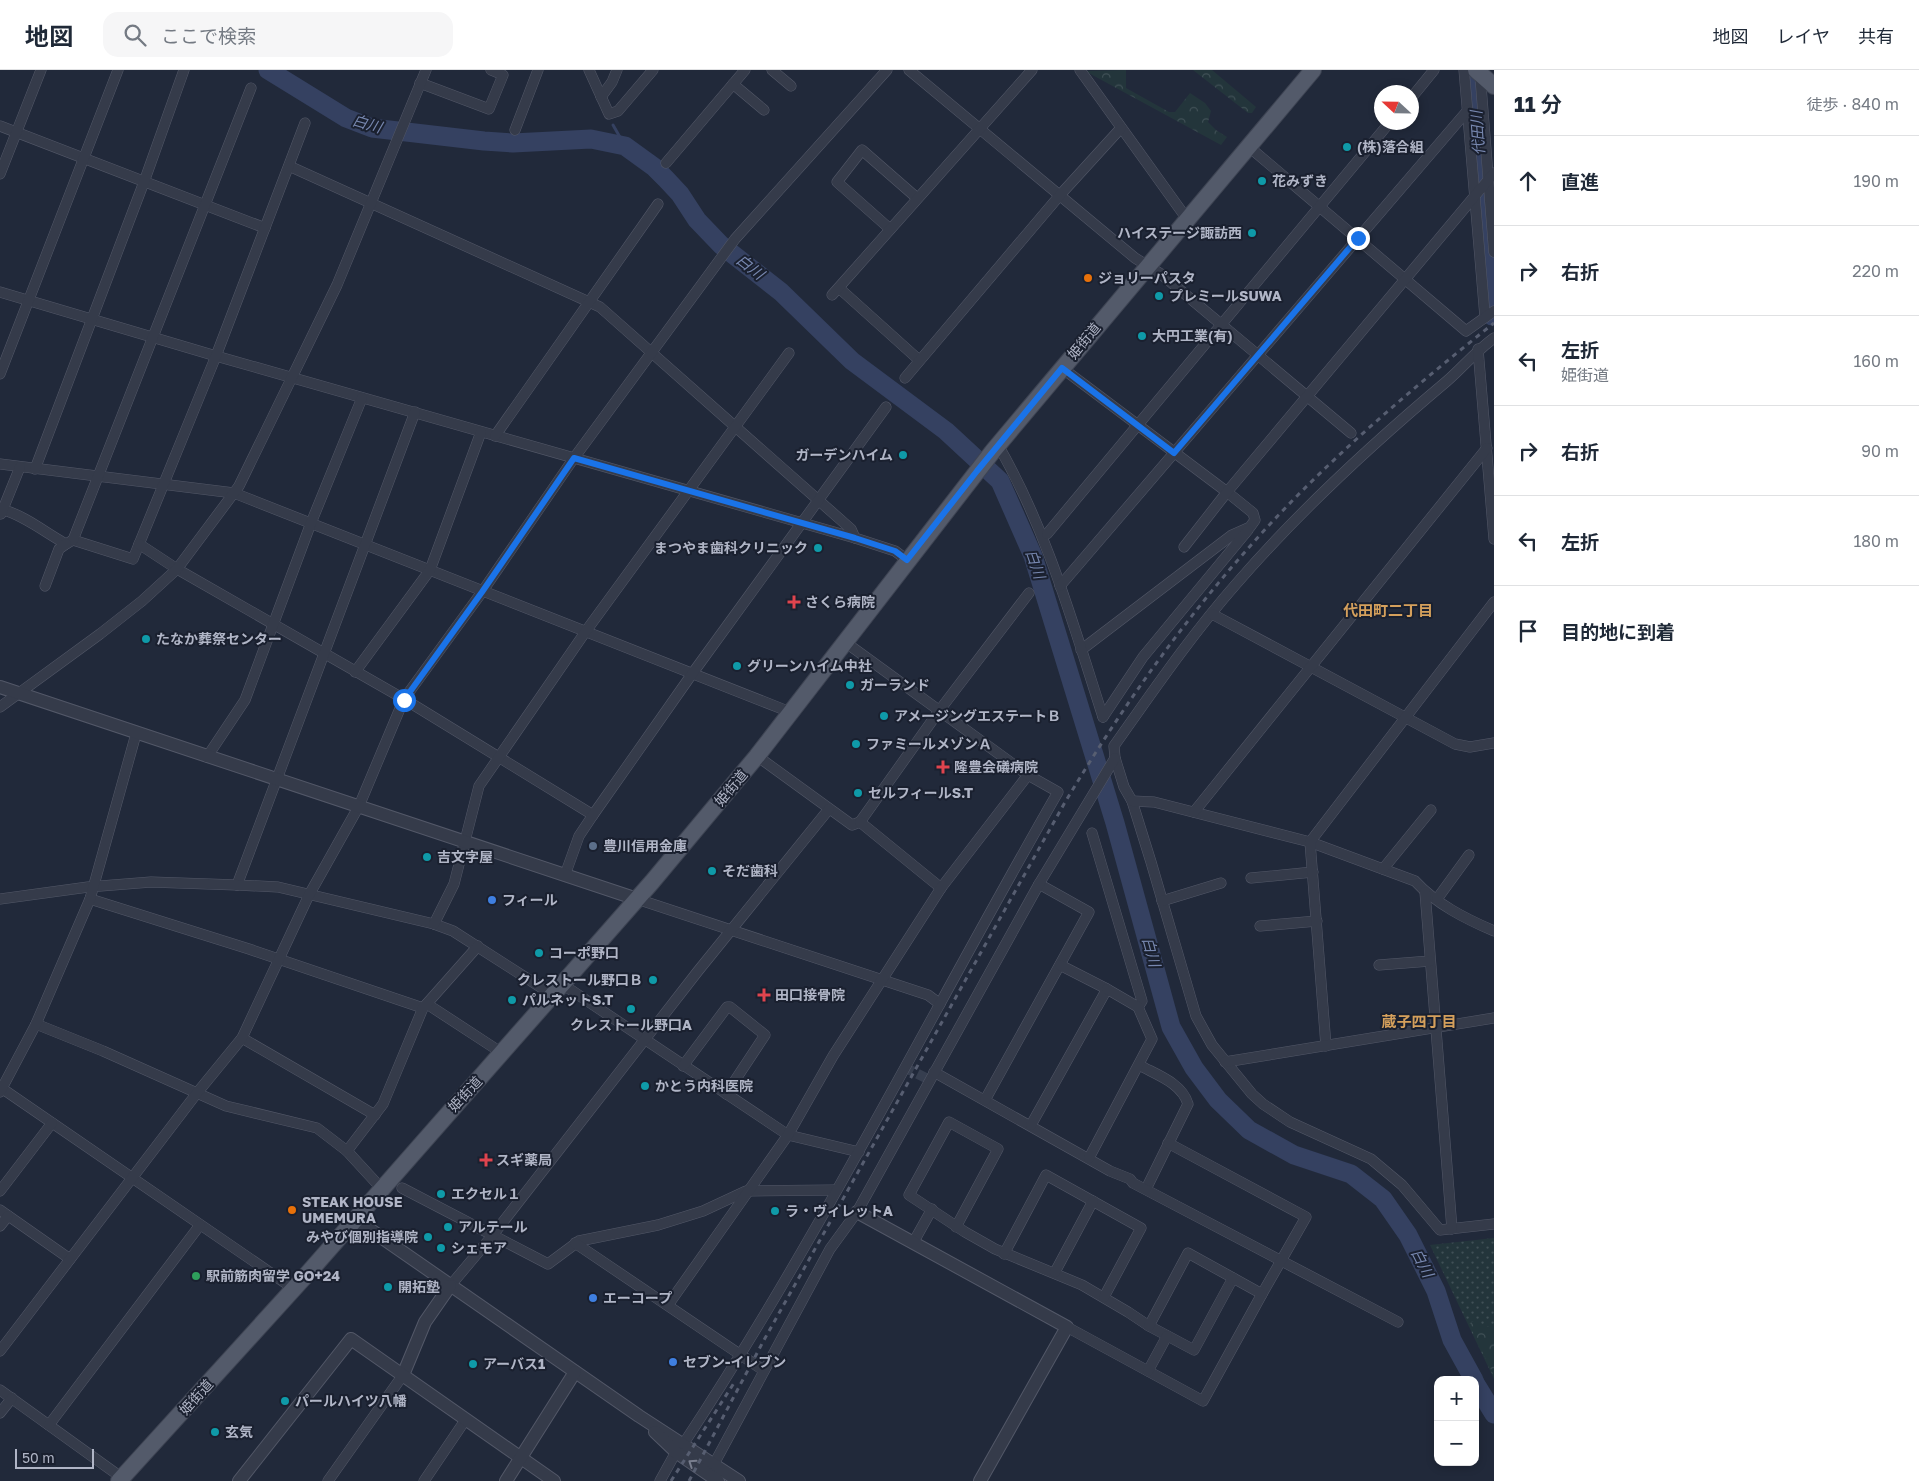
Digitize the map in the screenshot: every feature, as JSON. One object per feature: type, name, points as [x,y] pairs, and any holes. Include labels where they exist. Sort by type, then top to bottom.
[{"type":"main road","name":"姫街道","points":[[122,1480],[294,1289],[381,1188],[502,1053],[637,899],[758,756],[995,448],[1312,70]]},
{"type":"main road","points":[[1473,71],[1494,86]]},
{"type":"street","points":[[0,174],[41,70]]},
{"type":"street","points":[[0,374],[118,70]]},
{"type":"street","points":[[35,469],[144,182],[184,70]]},
{"type":"street","points":[[0,706],[128,612],[177,568],[234,493],[337,285],[391,150],[426,70]]},
{"type":"street","points":[[420,83],[489,109],[503,75],[491,70]]},
{"type":"street","points":[[514,130],[538,70]]},
{"type":"street","points":[[589,70],[610,114],[618,112],[653,70]]},
{"type":"street","points":[[601,97],[612,82],[617,70]]},
{"type":"street","points":[[666,163],[745,70]]},
{"type":"street","points":[[772,70],[791,86]]},
{"type":"street","points":[[0,1351],[242,1038],[310,895],[359,806],[404,700],[482,592],[574,458],[653,354],[733,241],[887,70]]},
{"type":"street","points":[[909,70],[1135,258],[1148,266],[1258,354],[1351,433]]},
{"type":"street","points":[[919,360],[835,291],[979,127],[1032,70]]},
{"type":"street","points":[[1080,70],[1187,219]]},
{"type":"street","points":[[1419,88],[1434,70]]},
{"type":"street","points":[[1248,146],[1466,331],[1489,314],[1475,196],[1468,110],[1473,71]]},
{"type":"street","points":[[1473,71],[1489,179],[1494,252]]},
{"type":"street","points":[[733,84],[764,110]]},
{"type":"street","points":[[45,586],[59,549],[70,542],[97,478],[252,88]]},
{"type":"street","points":[[1060,586],[1468,110]]},
{"type":"street","points":[[20,467],[2,512],[18,514],[33,526],[70,542],[133,559],[216,356],[305,124]]},
{"type":"street","points":[[0,126],[265,228]]},
{"type":"street","points":[[905,378],[1060,195],[1122,128]]},
{"type":"street","points":[[1047,534],[1383,130]]},
{"type":"street","points":[[890,229],[837,182],[862,150],[917,198]]},
{"type":"street","points":[[289,166],[370,201],[506,266],[600,307],[851,529],[855,538]]},
{"type":"street","points":[[1184,547],[1227,492],[1489,179]]},
{"type":"street","points":[[495,436],[658,204]]},
{"type":"street","points":[[0,292],[291,378],[855,538],[895,551],[907,560]]},
{"type":"street","points":[[1492,339],[1478,349],[1448,380],[1420,401],[1346,468],[1237,583],[1170,667],[1114,746],[1114,761],[1124,787],[1132,801],[1196,1016],[1224,1062],[1252,1094],[1279,1116],[1371,1158],[1402,1185],[1435,1227],[1440,1230],[1494,1224]]},
{"type":"street","points":[[1478,349],[1494,539]]},
{"type":"street","points":[[434,924],[454,884],[467,840],[479,786],[586,631],[790,353]]},
{"type":"street","points":[[995,448],[1032,509],[1082,650],[1103,717],[1143,657],[1255,520],[1252,513],[1227,492],[1062,368]]},
{"type":"street","points":[[207,757],[245,700],[311,524],[362,398]]},
{"type":"street","points":[[565,875],[579,836],[593,815],[692,674],[886,407]]},
{"type":"street","points":[[237,884],[415,412]]},
{"type":"street","points":[[355,672],[430,570],[482,432]]},
{"type":"street","points":[[1194,812],[1487,448]]},
{"type":"street","points":[[0,464],[97,478],[234,493],[790,712]]},
{"type":"street","points":[[1082,650],[1232,535],[1250,527]]},
{"type":"street","points":[[139,544],[404,700],[593,815]]},
{"type":"street","points":[[758,756],[852,824],[860,822],[939,711],[1029,593]]},
{"type":"street","points":[[1326,1046],[1310,842],[1494,602]]},
{"type":"street","points":[[1212,614],[1456,744],[1470,747],[1494,744]]},
{"type":"street","points":[[660,1481],[742,1356],[859,1152],[1058,792],[1028,775],[845,642]]},
{"type":"street","points":[[0,687],[276,780],[467,840],[565,875],[928,995],[940,1004]]},
{"type":"street","points":[[136,734],[90,899],[36,1024],[1,1089],[294,1289]]},
{"type":"street","points":[[711,1475],[763,1370],[830,1249],[857,1212],[1039,884],[1114,761]]},
{"type":"street","points":[[668,1305],[788,1135],[834,1056],[941,888],[1028,775]]},
{"type":"street","points":[[1132,801],[1154,802],[1310,842],[1415,881],[1425,892],[1469,920],[1494,931]]},
{"type":"street","points":[[328,1481],[403,1375],[425,1322],[450,1286],[492,1236],[644,1040],[829,809]]},
{"type":"street","points":[[1382,869],[1430,810]]},
{"type":"street","points":[[860,822],[941,888]]},
{"type":"street","points":[[1092,833],[1142,1001],[1138,1007]]},
{"type":"street","points":[[1437,899],[1469,855]]},
{"type":"street","points":[[1251,878],[1313,872]]},
{"type":"street","points":[[0,899],[151,882],[237,884],[278,887],[434,924],[453,931],[558,989],[644,1040],[788,1135],[859,1152]]},
{"type":"street","points":[[1162,901],[1221,883]]},
{"type":"street","points":[[985,1100],[1089,912],[1039,884]]},
{"type":"street","points":[[1425,892],[1434,1027],[1452,1229]]},
{"type":"street","points":[[90,899],[425,1006],[502,1053]]},
{"type":"street","points":[[1260,926],[1316,921]]},
{"type":"street","points":[[347,1151],[383,1104],[425,1006],[478,946]]},
{"type":"street","points":[[1379,965],[1430,961]]},
{"type":"street","points":[[1060,965],[1138,1007],[1152,1040],[1089,1158]]},
{"type":"street","points":[[1031,1124],[1107,989]]},
{"type":"street","points":[[683,1066],[727,1007],[730,1007],[765,1035],[726,1094]]},
{"type":"street","points":[[1224,1062],[1494,1018]]},
{"type":"street","points":[[36,1024],[103,1051],[226,1106],[317,1128],[347,1151],[381,1188]]},
{"type":"street","points":[[242,1038],[375,1114]]},
{"type":"street","points":[[1139,1065],[1175,1085],[1186,1097],[1188,1104],[1146,1189]]},
{"type":"street","points":[[934,1072],[1281,1262],[1398,1322]]},
{"type":"street","points":[[956,1227],[998,1149],[949,1122],[909,1195],[956,1227],[1004,1254],[1055,1272],[1104,1297],[1149,1326],[1194,1350],[1233,1278]]},
{"type":"street","points":[[0,1190],[52,1123]]},
{"type":"street","points":[[857,1212],[1203,1400],[1306,1217],[1168,1143]]},
{"type":"street","points":[[1004,1254],[1046,1175],[1141,1228],[1104,1297]]},
{"type":"street","points":[[402,1188],[548,1264],[575,1243],[619,1231],[658,1225],[703,1211],[746,1192],[836,1190]]},
{"type":"street","points":[[1055,1272],[1093,1202]]},
{"type":"street","points":[[913,1243],[932,1209]]},
{"type":"street","points":[[0,1226],[4,1213],[70,1259]]},
{"type":"street","points":[[355,1219],[639,1416],[711,1475],[739,1481]]},
{"type":"street","points":[[49,1425],[200,1225]]},
{"type":"street","points":[[575,1243],[763,1370]]},
{"type":"street","points":[[1149,1326],[1188,1254],[1262,1294]]},
{"type":"street","points":[[980,1481],[1067,1327]]},
{"type":"street","points":[[1148,1371],[1167,1336]]},
{"type":"street","points":[[239,1481],[351,1339],[554,1481]]},
{"type":"street","points":[[506,1481],[575,1372]]},
{"type":"street","points":[[0,1390],[122,1480]]},
{"type":"street","points":[[0,1413],[12,1398]]},
{"type":"street","points":[[424,1481],[466,1419]]},
{"type":"green space","points":[[1126,70],[1126,88],[1169,112],[1175,112],[1190,93],[1205,103],[1211,111],[1208,122],[1227,137],[1221,145],[1085,71]]},
{"type":"green space","points":[[1193,70],[1212,70],[1256,107],[1252,113],[1248,113]]},
{"type":"green space","points":[[1494,1238],[1494,1379],[1430,1245]]},
{"type":"green space","points":[[1473,1321],[1494,1329],[1494,1376],[1469,1324]]},
{"type":"waterway","name":"白川","points":[[268,70],[346,118],[372,128],[484,141],[513,143],[591,139],[625,146],[654,167],[666,179],[680,194],[697,220],[721,245],[781,292],[852,361],[946,431],[1000,481],[1033,556],[1115,823],[1171,1027],[1194,1068],[1218,1100],[1249,1130],[1294,1155],[1351,1174],[1383,1199],[1408,1235],[1436,1291],[1452,1340],[1472,1376]]},
{"type":"waterway","name":"代田川","points":[[1473,70],[1492,316]]},
{"type":"waterway","points":[[613,125],[625,146]]},
{"type":"waterway","name":"白川","points":[[1479,1390],[1494,1414]]},
{"type":"tunnel","points":[[904,1067],[930,1080]]},
{"type":"railway","points":[[689,1481],[764,1340],[1064,804],[1142,684],[1199,607],[1260,535],[1293,500],[1391,408],[1494,323]]},
{"type":"railway","points":[[671,1481],[734,1383]]},
{"type":"place","name":"(株)落合組","points":[[1347,147]]},
{"type":"place","name":"花みずき","points":[[1262,181]]},
{"type":"place","name":"ハイステージ諏訪西","points":[[1252,233]]},
{"type":"place","name":"ジョリーパスタ","points":[[1088,278]]},
{"type":"place","name":"プレミールSUWA","points":[[1159,296]]},
{"type":"place","name":"大円工業(有)","points":[[1142,336]]},
{"type":"place","name":"ガーデンハイム","points":[[903,455]]},
{"type":"place","name":"まつやま歯科クリニック","points":[[818,548]]},
{"type":"place","name":"さくら病院","points":[[794,602]]},
{"type":"place","name":"たなか葬祭センター","points":[[146,639]]},
{"type":"place","name":"グリーンハイム中社","points":[[737,666]]},
{"type":"place","name":"ガーランド","points":[[850,685]]},
{"type":"place","name":"アメージングエステートＢ","points":[[884,716]]},
{"type":"place","name":"ファミールメゾンＡ","points":[[856,744]]},
{"type":"place","name":"隆豊会礒病院","points":[[943,767]]},
{"type":"place","name":"セルフィールS.T","points":[[858,793]]},
{"type":"place","name":"豊川信用金庫","points":[[593,846]]},
{"type":"place","name":"吉文字屋","points":[[427,857]]},
{"type":"place","name":"そだ歯科","points":[[712,871]]},
{"type":"place","name":"フィール","points":[[492,900]]},
{"type":"place","name":"コーポ野口","points":[[539,953]]},
{"type":"place","name":"クレストール野口Ｂ","points":[[653,980]]},
{"type":"place","name":"田口接骨院","points":[[764,995]]},
{"type":"place","name":"パルネットS.T","points":[[512,1000]]},
{"type":"place","name":"クレストール野口A","points":[[631,1009]]},
{"type":"place","name":"かとう内科医院","points":[[645,1086]]},
{"type":"place","name":"スギ薬局","points":[[486,1160]]},
{"type":"place","name":"エクセル１","points":[[441,1194]]},
{"type":"place","name":"STEAK HOUSE UMEMURA","points":[[292,1210]]},
{"type":"place","name":"ラ・ヴィレットA","points":[[775,1211]]},
{"type":"place","name":"アルテール","points":[[448,1227]]},
{"type":"place","name":"みやび個別指導院","points":[[428,1237]]},
{"type":"place","name":"シェモア","points":[[441,1248]]},
{"type":"place","name":"駅前筋肉留学 GO+24","points":[[196,1276]]},
{"type":"place","name":"開拓塾","points":[[388,1287]]},
{"type":"place","name":"エーコープ","points":[[593,1298]]},
{"type":"place","name":"セブン-イレブン","points":[[673,1362]]},
{"type":"place","name":"アーバス1","points":[[473,1364]]},
{"type":"place","name":"パールハイツ八幡","points":[[285,1401]]},
{"type":"place","name":"玄気","points":[[215,1432]]},
{"type":"district","name":"代田町二丁目","points":[[1388,611]]},
{"type":"district","name":"蔵子四丁目","points":[[1419,1022]]},
{"type":"route","points":[[404,700],[482,592],[574,458],[855,538],[895,551],[907,560],[1062,368],[1174,453],[1358,238]]}]
